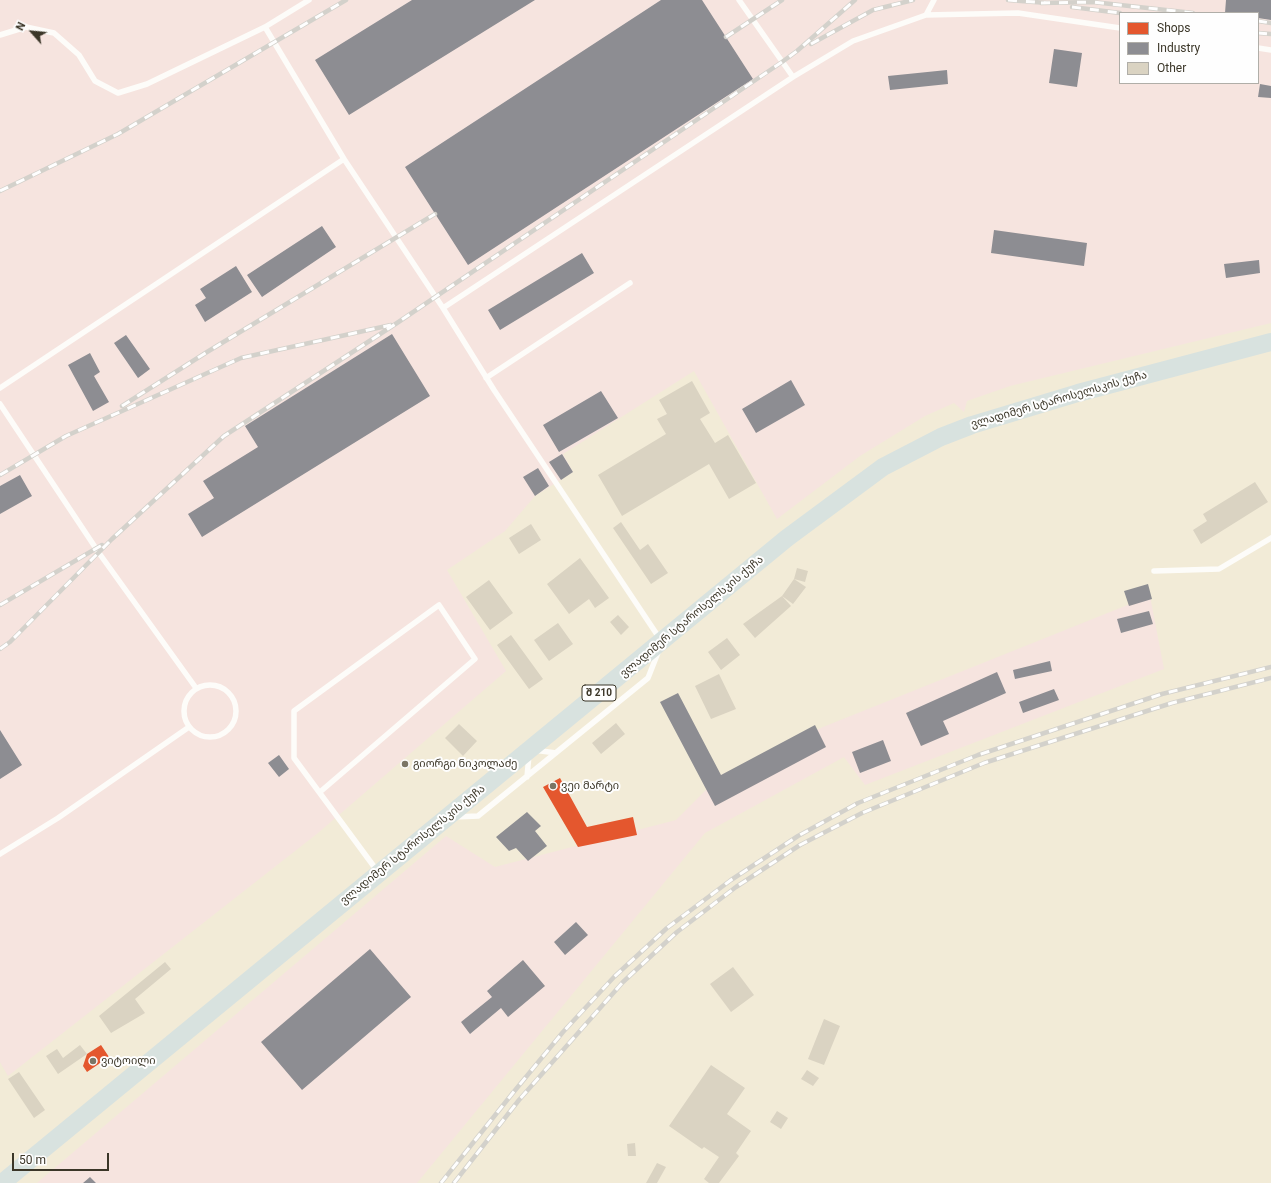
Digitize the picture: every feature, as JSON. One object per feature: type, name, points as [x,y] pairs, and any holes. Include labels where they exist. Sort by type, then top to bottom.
[{"type":"main road","name":"ვლადიმერ სტაროსელსკის ქუჩა","points":[[2,1183],[787,538],[883,467],[941,437],[1006,413],[1271,342]]},
{"type":"lane","points":[[0,35],[26,27],[54,33],[79,55],[95,81],[118,93],[147,84],[265,27],[309,0]]},
{"type":"lane","points":[[739,0],[793,77]]},
{"type":"lane","points":[[926,15],[934,0]]},
{"type":"lane","points":[[443,308],[793,77],[852,41],[926,15],[1018,13],[1119,28]]},
{"type":"lane","points":[[265,27],[344,159],[443,308],[486,378],[662,642],[648,678],[527,777],[478,816],[445,818]]},
{"type":"lane","points":[[1259,48],[1271,50]]},
{"type":"lane","points":[[0,388],[344,159]]},
{"type":"lane","points":[[486,378],[630,283]]},
{"type":"lane","points":[[0,404],[99,553],[196,688]]},
{"type":"lane","points":[[1154,571],[1219,569],[1271,538]]},
{"type":"lane","points":[[320,792],[475,659],[439,605],[294,712],[294,758],[378,873]]},
{"type":"lane","points":[[206,684],[217,685],[226,689],[233,697],[236,707],[236,716],[227,731],[216,736],[203,736],[189,727],[185,719],[184,705],[186,698],[196,688],[206,684]]},
{"type":"lane","points":[[0,854],[58,818],[189,727]]},
{"type":"lane","points":[[527,777],[530,749],[556,753]]},
{"type":"shaded area","points":[[0,0],[1271,0],[1271,323],[1010,386],[967,401],[964,412],[954,403],[925,416],[860,456],[777,519],[694,371],[563,454],[573,472],[535,496],[505,531],[447,570],[506,671],[318,833],[8,1076],[0,1062]]},
{"type":"shaded area","points":[[1150,596],[1164,669],[865,785],[844,757],[705,833],[417,1183],[37,1183],[446,836],[495,867],[676,820],[721,775],[823,727]]},
{"type":"building: Shops","points":[[560,778],[587,827],[633,817],[637,835],[578,847],[543,787]]},
{"type":"building: Shops","points":[[101,1045],[109,1057],[87,1072],[83,1066],[87,1054]]},
{"type":"building: Industry","points":[[412,0],[535,0],[349,115],[315,60]]},
{"type":"building: Industry","points":[[661,0],[702,0],[753,79],[468,265],[405,167]]},
{"type":"building: Industry","points":[[1226,0],[1271,0],[1271,20],[1259,18],[1259,12],[1225,12]]},
{"type":"building: Industry","points":[[1054,49],[1082,53],[1077,87],[1049,83]]},
{"type":"building: Industry","points":[[947,70],[948,84],[890,90],[888,76]]},
{"type":"building: Industry","points":[[1260,84],[1271,86],[1271,98],[1258,97]]},
{"type":"building: Industry","points":[[322,226],[336,247],[262,297],[247,275]]},
{"type":"building: Industry","points":[[994,230],[1087,243],[1084,266],[991,253]]},
{"type":"building: Industry","points":[[582,253],[594,273],[500,330],[488,310]]},
{"type":"building: Industry","points":[[1259,260],[1260,273],[1226,278],[1224,264]]},
{"type":"building: Industry","points":[[236,266],[252,292],[205,322],[195,305],[206,298],[200,289]]},
{"type":"building: Industry","points":[[392,334],[430,396],[202,537],[188,514],[214,498],[203,481],[258,447],[245,426]]},
{"type":"building: Industry","points":[[126,335],[150,369],[138,378],[114,343]]},
{"type":"building: Industry","points":[[90,353],[100,372],[94,376],[109,402],[93,411],[68,365]]},
{"type":"building: Industry","points":[[791,380],[805,405],[756,433],[742,409]]},
{"type":"building: Industry","points":[[601,391],[618,418],[559,452],[543,425]]},
{"type":"building: Industry","points":[[562,454],[573,472],[561,480],[549,462]]},
{"type":"building: Industry","points":[[538,468],[549,486],[535,496],[523,477]]},
{"type":"building: Industry","points":[[20,475],[32,496],[0,514],[0,486]]},
{"type":"building: Industry","points":[[1148,584],[1152,599],[1129,606],[1124,591]]},
{"type":"building: Industry","points":[[1149,611],[1153,624],[1121,633],[1117,619]]},
{"type":"building: Industry","points":[[1050,661],[1052,671],[1015,679],[1013,670]]},
{"type":"building: Industry","points":[[997,672],[1006,693],[943,721],[949,734],[921,746],[906,713]]},
{"type":"building: Industry","points":[[1054,689],[1059,700],[1023,713],[1019,702]]},
{"type":"building: Industry","points":[[678,693],[721,775],[815,725],[826,747],[715,806],[660,702]]},
{"type":"building: Industry","points":[[0,730],[22,765],[0,779]]},
{"type":"building: Industry","points":[[883,740],[891,761],[860,773],[852,752]]},
{"type":"building: Industry","points":[[279,755],[289,769],[279,777],[268,763]]},
{"type":"building: Industry","points":[[527,812],[541,826],[535,831],[547,846],[528,861],[516,848],[509,851],[496,837]]},
{"type":"building: Industry","points":[[576,922],[588,935],[565,955],[554,942]]},
{"type":"building: Industry","points":[[370,949],[411,997],[302,1090],[261,1042]]},
{"type":"building: Industry","points":[[523,960],[545,986],[508,1017],[501,1008],[470,1034],[461,1022],[492,997],[487,991]]},
{"type":"building: Industry","points":[[90,1177],[96,1183],[83,1183]]},
{"type":"building: Other","points":[[692,381],[710,413],[700,419],[715,443],[728,435],[756,483],[729,499],[709,464],[622,516],[598,475],[666,434],[657,419],[667,414],[659,400]]},
{"type":"building: Other","points":[[1255,482],[1268,502],[1201,544],[1193,530],[1207,521],[1203,514]]},
{"type":"building: Other","points":[[621,522],[640,550],[648,544],[668,573],[651,584],[613,528]]},
{"type":"building: Other","points":[[531,524],[541,540],[519,554],[509,538]]},
{"type":"building: Other","points":[[580,558],[609,598],[595,608],[589,599],[569,614],[547,584]]},
{"type":"building: Other","points":[[797,568],[808,571],[805,582],[794,579]]},
{"type":"building: Other","points":[[794,579],[806,587],[793,604],[782,596]]},
{"type":"building: Other","points":[[489,580],[513,613],[490,630],[466,597]]},
{"type":"building: Other","points":[[782,596],[791,606],[755,638],[743,624]]},
{"type":"building: Other","points":[[618,615],[629,627],[621,635],[610,622]]},
{"type":"building: Other","points":[[558,623],[573,644],[549,661],[534,640]]},
{"type":"building: Other","points":[[511,635],[543,679],[529,689],[497,645]]},
{"type":"building: Other","points":[[727,638],[740,655],[721,670],[708,652]]},
{"type":"building: Other","points":[[719,674],[736,709],[711,719],[695,686]]},
{"type":"building: Other","points":[[616,723],[625,734],[601,754],[592,743]]},
{"type":"building: Other","points":[[459,724],[477,741],[463,756],[445,738]]},
{"type":"building: Other","points":[[165,962],[171,969],[135,999],[145,1013],[111,1033],[99,1016]]},
{"type":"building: Other","points":[[733,967],[754,995],[731,1012],[710,984]]},
{"type":"building: Other","points":[[824,1019],[840,1026],[824,1065],[808,1059]]},
{"type":"building: Other","points":[[80,1045],[87,1054],[58,1074],[46,1056],[57,1049],[63,1058]]},
{"type":"building: Other","points":[[711,1065],[745,1088],[727,1114],[751,1131],[736,1153],[739,1156],[719,1183],[709,1183],[704,1179],[719,1157],[704,1147],[702,1149],[669,1126]]},
{"type":"building: Other","points":[[807,1070],[819,1078],[813,1086],[801,1079]]},
{"type":"building: Other","points":[[19,1072],[45,1110],[34,1118],[8,1079]]},
{"type":"building: Other","points":[[777,1111],[788,1118],[781,1129],[770,1122]]},
{"type":"building: Other","points":[[635,1143],[636,1156],[628,1156],[627,1144]]},
{"type":"building: Other","points":[[657,1163],[666,1167],[657,1183],[646,1183]]},
{"type":"railway","points":[[0,191],[118,134],[346,0]]},
{"type":"railway","points":[[726,37],[782,0]]},
{"type":"railway","points":[[0,649],[10,642],[112,539],[224,436],[397,323],[782,62],[797,51],[855,0]]},
{"type":"railway","points":[[811,44],[873,10],[913,0]]},
{"type":"railway","points":[[1008,0],[1047,3]]},
{"type":"railway","points":[[1041,3],[1093,2],[1184,12]]},
{"type":"railway","points":[[1072,7],[1119,13]]},
{"type":"railway","points":[[1259,21],[1271,23]]},
{"type":"railway","points":[[1259,33],[1271,34]]},
{"type":"railway","points":[[122,406],[207,352],[435,214]]},
{"type":"railway","points":[[0,475],[66,436],[241,358],[391,325]]},
{"type":"railway","points":[[0,605],[102,545]]},
{"type":"railway","points":[[441,1183],[563,1032],[614,977],[667,928],[731,880],[798,836],[858,803],[978,755],[1162,694],[1271,667]]},
{"type":"railway","points":[[454,1183],[519,1100],[623,982],[677,932],[736,887],[800,845],[862,813],[984,763],[1172,703],[1271,678]]},
{"type":"place","name":"გიორგი ნიკოლაძე","points":[[405,764]]},
{"type":"place","name":"ვეი მარტი","points":[[553,786]]},
{"type":"place","name":"ვიტოილი","points":[[93,1061]]}]
